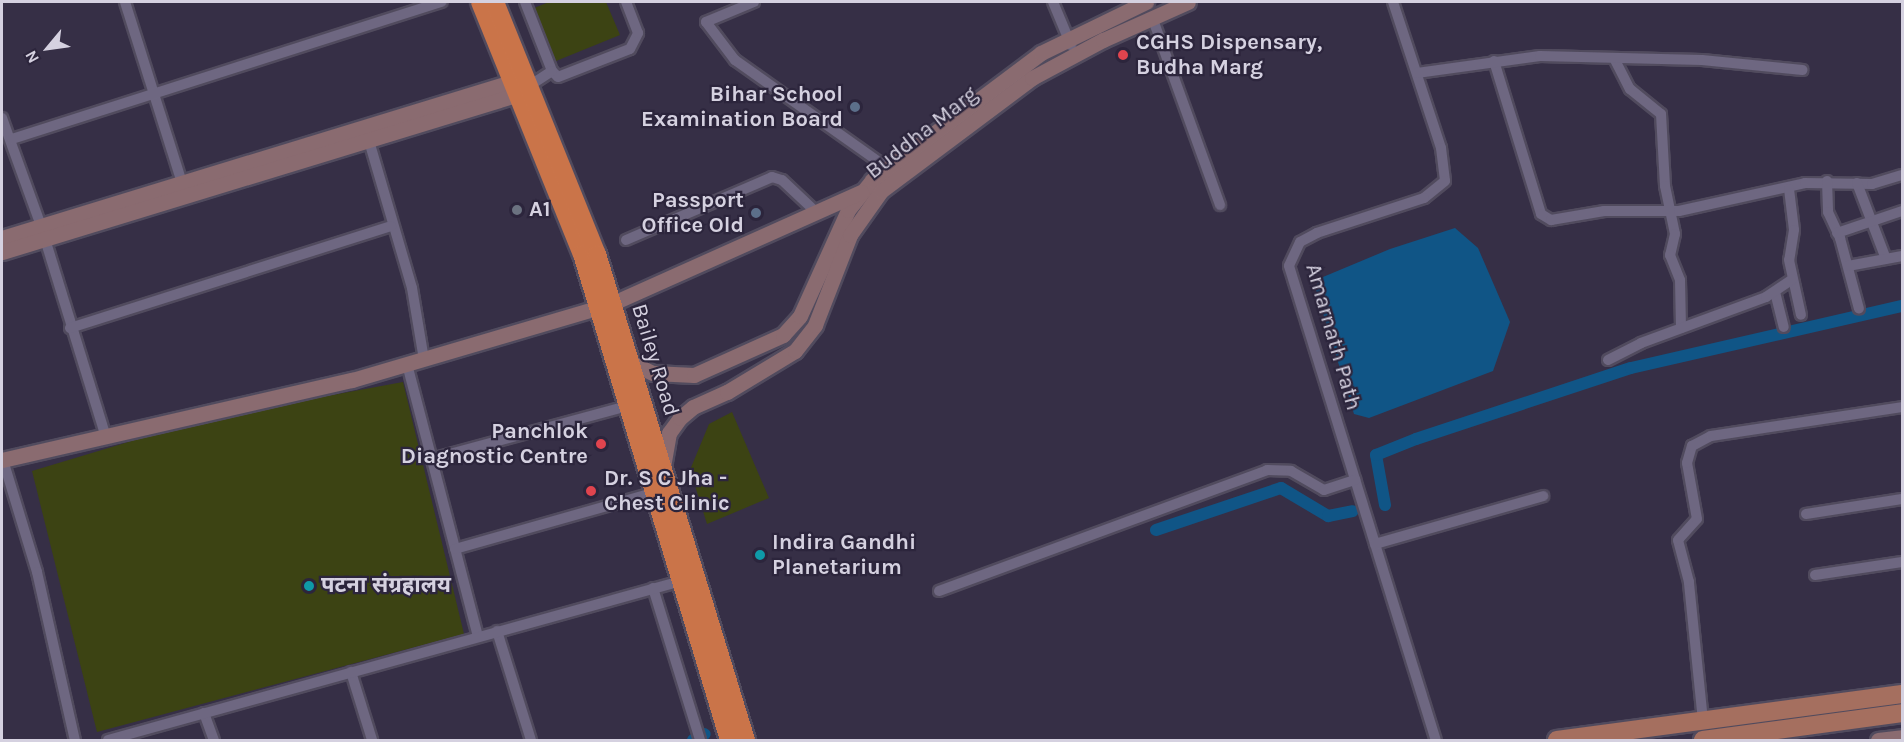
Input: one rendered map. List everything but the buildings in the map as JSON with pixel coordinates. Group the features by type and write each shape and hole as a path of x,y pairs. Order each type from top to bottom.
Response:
{"highway":[{"name":"Bailey Road","path":"480,2 519,88 582,254 630,362 663,467 688,579 729,741"},
{"name":"Bailey Road","path":"495,2 519,88"},
{"name":"Bailey Road","path":"606,305 627,406 653,493 688,579 746,741"}],"main road":[{"path":"1557,741 1902,694"},
{"path":"1703,741 1902,713"}],"street":[{"path":"125,2 153,91 189,189"},
{"path":"12,139 153,91 442,2"},
{"path":"525,2 552,71 558,77 630,49 638,33 626,2"},
{"path":"754,2 706,22 735,60 893,172"},
{"path":"1053,2 1075,53"},
{"name":"Buddha Marg","path":"663,467 669,433 680,418 693,407 727,392 795,351 815,325 850,235 893,172 984,93 1068,38 1146,2"},
{"name":"Buddha Marg","path":"630,362 653,373 694,375 783,334 800,316 838,227 861,192 1032,78 1075,53 1188,2"},
{"name":"Amarnath Path","path":"1393,2 1442,148 1445,181 1424,198 1317,233 1300,242 1289,266 1436,741"},
{"path":"1152,17 1220,204"},
{"path":"1417,73 1539,56 1702,60 1803,70"},
{"path":"1614,58 1630,89 1661,114 1665,186 1672,211 1674,240 1670,255 1680,280 1681,328"},
{"path":"1494,61 1546,219 1604,211 1672,211 1827,181 1857,183 1902,175"},
{"path":"2,252 43,233 519,88 552,71"},
{"path":"2,118 12,139 43,233 70,328 106,437"},
{"path":"367,134 391,226 411,288 423,360"},
{"path":"626,240 772,177 782,180 814,211"},
{"path":"1827,181 1828,212 1838,233 1859,309"},
{"path":"1857,183 1886,259"},
{"path":"1789,189 1794,230 1790,260 1801,315"},
{"path":"75,741 37,572 2,460 423,360 606,305 861,192"},
{"path":"1838,233 1902,211"},
{"path":"70,328 391,226"},
{"path":"2,238 43,233"},
{"path":"1848,266 1902,256"},
{"path":"1608,360 1681,328 1775,292 1793,279"},
{"path":"1775,292 1784,327"},
{"path":"406,364 478,636"},
{"path":"432,459 627,406"},
{"path":"1702,721 1689,582 1678,540 1697,519 1687,463 1692,446 1711,436 1902,407"},
{"path":"939,591 1267,470 1291,471 1324,490 1355,480"},
{"path":"455,549 653,493"},
{"path":"1375,544 1543,496"},
{"path":"1806,514 1902,499"},
{"path":"1815,575 1902,562"},
{"path":"108,741 688,579"},
{"path":"654,588 699,737"},
{"path":"497,631 532,740"},
{"path":"351,672 372,741"},
{"path":"204,713 214,741"},
{"path":"1878,741 1902,736"}],"green space":[{"path":"549,2 606,2 620,35 556,61 534,8"},
{"path":"403,382 464,634 97,732 32,471 208,418"},
{"path":"732,412 769,498 707,524 690,470 709,424"}],"water":[{"path":"1455,228 1478,248 1510,322 1493,371 1369,418 1354,414 1315,287 1323,277 1390,249"}],"waterway":[{"path":"1385,505 1376,455 1416,439 1631,368 1902,306"},
{"path":"1156,530 1281,488 1328,516 1353,511"},
{"path":"693,740 705,734"}],"place":[{"name":"CGHS Dispensary, Budha Marg","path":"1123,55"},
{"name":"Bihar School Examination Board","path":"855,107"},
{"name":"A1","path":"517,210"},
{"name":"Passport Office Old","path":"756,213"},
{"name":"Panchlok Diagnostic Centre","path":"601,444"},
{"name":"Dr. S C Jha - Chest Clinic","path":"591,491"},
{"name":"Indira Gandhi Planetarium","path":"760,555"},
{"name":"पटना संग्रहालय","path":"309,586"}]}
